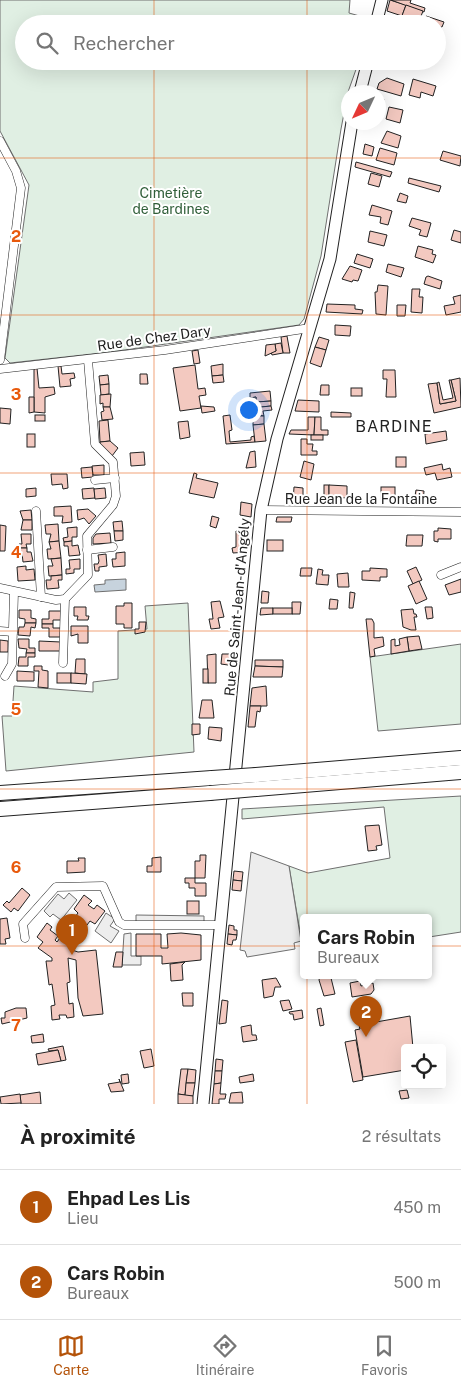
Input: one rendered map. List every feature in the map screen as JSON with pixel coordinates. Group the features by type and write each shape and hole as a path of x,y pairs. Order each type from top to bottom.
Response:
{"highway":[{"path":"0,809 256,782 461,757"},
{"path":"256,782 461,772"},
{"path":"444,773 461,780"},
{"path":"0,793 211,786"}],"main road":[{"path":"378,15 382,0"},
{"path":"362,85 366,70"},
{"name":"Rue de Saint-Jean-d'Angély","path":"203,1104 261,510 277,439 330,259 351,130"}],"street":[{"path":"0,141 16,171 21,188 0,360"},
{"name":"Rue de Chez Dary","path":"0,370 165,350 310,328"},
{"path":"0,588 56,600 65,599 88,575 87,536 113,505 116,496 113,462 95,444 88,360"},
{"path":"95,480 115,478"},
{"name":"Rue Jean de la Fontaine","path":"261,510 461,512"},
{"path":"36,511 40,597"},
{"path":"87,550 113,547"},
{"path":"441,575 461,567"},
{"path":"5,676 12,664 14,592"},
{"path":"63,663 65,599"},
{"path":"0,631 13,632"},
{"path":"25,938 23,924 56,887 103,886 120,922 124,924 220,925"}],"green space":[{"name":"Cimetière de Bardines","path":"0,0 350,0 349,13 356,15 15,15 15,70 356,70 350,85 341,85 341,129 321,256 304,319 299,325 110,352 10,363 5,358 29,185 0,131"},
{"path":"188,603 194,752 6,771 2,716 12,716 14,686 93,692 93,682 118,679 118,631 147,629 145,606"},
{"path":"461,644 461,724 378,731 370,657"},
{"path":"461,796 461,932 432,937 432,914 300,914 300,932 289,866 308,873 390,858 384,807 242,819 242,809"}],"shaded area":[{"path":"126,579 126,590 95,592 94,585 105,584 105,580"},
{"path":"251,852 289,866 300,941 294,943 295,949 247,957 245,951 240,950"},
{"path":"69,893 77,900 61,920 53,914 50,917 44,911 58,894 64,899"},
{"path":"106,913 115,919 110,926 119,931 111,943 95,931"},
{"path":"136,915 204,916 204,925 136,924"},
{"path":"131,933 131,956 141,956 141,965 122,965 124,934"}],"building":[{"path":"390,0 406,5 402,15 387,11"},
{"path":"391,0 411,0 410,3 425,8 424,12"},
{"path":"406,5 423,11 421,15 402,15"},
{"path":"387,78 404,84 401,96 386,92 386,85 378,85"},
{"path":"413,79 436,86 433,96 421,92 420,98 409,95"},
{"path":"389,107 403,110 400,123 386,119"},
{"path":"387,131 401,136 398,148 381,143"},
{"path":"365,144 374,147 372,156 363,154"},
{"path":"380,148 397,153 394,165 376,160"},
{"path":"443,151 461,156 460,166 440,160"},
{"path":"356,162 392,172 390,177 355,167"},
{"path":"371,173 382,176 379,187 368,184"},
{"path":"409,178 441,186 439,192 408,183"},
{"path":"400,193 408,196 406,203 397,201"},
{"path":"372,205 392,211 388,225 380,223 381,217 369,215"},
{"path":"412,218 431,223 427,237 419,235 421,230 409,226"},
{"path":"454,230 461,232 461,243 451,240"},
{"path":"370,231 387,235 384,246 368,242"},
{"path":"418,246 433,250 432,254 436,255 433,263 415,257"},
{"path":"357,254 373,259 370,268 354,263"},
{"path":"388,264 404,268 401,277 386,272"},
{"path":"350,266 362,270 358,281 353,280 352,282 342,279"},
{"path":"428,276 442,281 440,289 424,284"},
{"path":"378,285 388,286 386,315 376,314 375,292 377,292"},
{"path":"412,289 420,289 419,297 423,297 422,313 411,312"},
{"path":"461,295 461,312 446,315 444,306 455,304 453,297"},
{"path":"327,304 355,305 355,309 363,310 362,314 326,312"},
{"path":"397,305 406,305 405,316 397,316"},
{"path":"335,325 351,326 350,336 335,335"},
{"path":"287,336 290,353 283,353 281,337"},
{"path":"319,337 329,340 326,350 315,347"},
{"path":"281,343 283,353 272,355 271,352 276,351 275,344"},
{"path":"275,344 276,351 265,356 266,345"},
{"path":"315,347 326,350 321,367 310,363"},
{"path":"198,350 200,363 194,364 192,351"},
{"path":"223,364 223,375 212,376 211,366"},
{"path":"195,365 198,389 205,388 206,395 199,396 201,408 180,411 173,368"},
{"path":"58,366 61,366 62,374 74,373 75,378 70,379 71,386 60,387"},
{"path":"37,368 39,388 54,387 55,394 45,397 45,413 34,412 34,369"},
{"path":"383,370 395,370 396,397 386,397 387,379 383,379"},
{"path":"140,374 147,374 148,384 140,384"},
{"path":"108,375 109,384 100,385 99,376"},
{"path":"223,375 224,382 213,383 212,376"},
{"path":"460,378 461,407 434,413 428,384 437,383 440,404 456,401 451,380"},
{"path":"449,380 451,380 456,401 440,404 437,383 439,382 443,400 453,398"},
{"path":"109,384 109,394 101,395 100,385"},
{"path":"321,385 329,385 329,395 320,395"},
{"path":"351,388 362,388 362,396 351,396"},
{"path":"270,391 271,401 256,402 256,397 250,398 250,393"},
{"path":"111,394 110,407 103,407 103,403 100,404 100,395"},
{"path":"29,397 34,397 34,412 29,413"},
{"path":"256,397 256,402 271,401 271,406 251,408 250,398"},
{"path":"298,400 319,401 319,412 295,411"},
{"path":"201,406 214,407 215,411 202,413"},
{"path":"271,406 272,410 263,411 264,416 252,414 251,408"},
{"path":"103,407 110,407 113,419 102,420 101,412 104,411"},
{"path":"0,408 11,409 10,424 0,423"},
{"path":"331,412 351,413 351,417 331,417"},
{"path":"258,414 258,416 264,416 264,424 253,425 253,421 248,421 247,415"},
{"path":"35,415 45,415 45,421 35,421"},
{"path":"230,415 232,430 229,431 230,442 251,440 251,437 254,436 255,442 226,444 223,416"},
{"path":"308,417 315,417 314,435 289,434 291,430 308,430"},
{"path":"315,417 321,417 321,430 328,430 328,435 314,435"},
{"path":"108,420 110,441 100,442 99,421"},
{"path":"188,421 190,437 180,439 178,422"},
{"path":"264,424 266,441 255,442 253,425"},
{"path":"446,431 447,440 426,444 425,434"},
{"path":"27,434 35,434 35,447 27,447"},
{"path":"311,435 323,435 323,440 311,440"},
{"path":"301,439 307,439 307,444 313,444 312,451 317,451 317,455 301,455"},
{"path":"110,441 118,448 112,456 100,446 100,442"},
{"path":"255,451 256,467 246,468 250,452"},
{"path":"144,452 145,465 131,466 130,453"},
{"path":"396,457 406,457 406,467 396,467"},
{"path":"304,461 314,464 311,480 300,477"},
{"path":"442,464 443,470 450,468 452,477 437,480 435,473 426,475 424,468"},
{"path":"104,465 104,475 93,475 92,466"},
{"path":"92,467 93,477 82,478 81,468"},
{"path":"194,473 197,474 196,478 218,483 214,498 189,493"},
{"path":"51,474 67,474 68,488 63,489 62,484 52,485"},
{"path":"324,485 329,485 329,497 324,497"},
{"path":"329,485 347,486 347,498 329,497"},
{"path":"294,487 303,488 303,504 293,503"},
{"path":"381,487 395,487 395,499 381,499"},
{"path":"36,488 36,496 26,497 26,489"},
{"path":"94,488 95,498 83,499 82,489"},
{"path":"105,488 106,498 95,499 94,489"},
{"path":"416,490 424,491 423,503 414,502"},
{"path":"241,502 252,504 251,517 240,515"},
{"path":"71,506 72,522 62,523 63,516 54,516 54,507"},
{"path":"88,509 96,516 89,524 84,518 78,520 77,510"},
{"path":"31,510 32,520 23,520 20,511"},
{"path":"212,516 219,518 216,528 210,526"},
{"path":"277,517 292,517 291,522 276,522"},
{"path":"23,520 32,520 32,530 21,530"},
{"path":"122,521 123,531 114,531 113,522"},
{"path":"58,524 59,541 49,542 51,534 46,534 45,525"},
{"path":"0,525 6,526 5,551 0,551"},
{"path":"77,527 77,537 72,537 72,541 64,542 63,538 68,537 67,528"},
{"path":"438,528 451,529 451,539 438,539 438,542 434,541 434,531 438,531"},
{"path":"114,531 123,531 123,540 115,541"},
{"path":"236,531 249,532 247,552 233,553 232,548 236,547"},
{"path":"110,533 111,543 93,544 93,538 96,534"},
{"path":"21,534 31,534 31,544 26,544 27,548 19,548 19,544 22,544"},
{"path":"407,535 423,535 422,546 406,546"},
{"path":"267,540 283,540 283,551 267,551"},
{"path":"59,541 61,558 48,559 47,549 51,549 49,542"},
{"path":"72,541 72,546 78,545 80,555 69,556 68,546 64,546 64,542"},
{"path":"19,548 27,548 27,552 31,552 33,561 23,562 22,553 19,553"},
{"path":"125,552 125,566 113,567 112,559 116,559 116,553"},
{"path":"106,554 107,566 99,567 99,571 95,571 94,564 98,564 98,555"},
{"path":"61,558 62,575 49,576 48,566 53,566 51,559"},
{"path":"80,559 80,569 74,569 74,573 66,574 66,569 70,569 69,560"},
{"path":"26,566 26,570 34,569 35,580 18,581 17,567"},
{"path":"416,567 422,580 413,584 407,571"},
{"path":"301,568 312,568 311,576 300,576"},
{"path":"370,568 387,569 387,577 380,577 380,581 362,580 362,571 370,571"},
{"path":"318,569 323,570 322,575 329,575 328,585 316,584"},
{"path":"348,573 349,587 338,587 337,574"},
{"path":"62,575 62,580 58,580 59,588 47,589 46,580 51,580 51,576"},
{"path":"461,579 461,592 449,595 445,585"},
{"path":"419,581 427,599 416,604 408,586"},
{"path":"262,591 269,592 268,603 261,603"},
{"path":"350,592 355,593 353,608 349,608"},
{"path":"330,599 338,600 337,609 329,609"},
{"path":"220,601 224,617 218,618 220,628 211,629 209,619 213,619 211,602"},
{"path":"292,602 301,602 300,614 292,614"},
{"path":"124,603 132,603 132,628 124,628 124,624 116,624 116,606 124,606"},
{"path":"74,607 86,607 86,616 89,616 88,620 77,620 78,616 74,616"},
{"path":"425,607 432,607 433,618 427,619"},
{"path":"261,608 273,608 273,614 260,615"},
{"path":"273,608 292,608 292,614 273,614"},
{"path":"413,609 417,617 414,617 416,630 403,627 401,610"},
{"path":"19,610 31,610 31,618 36,619 36,623 25,623 25,619 19,618"},
{"path":"49,611 61,611 61,620 53,620 53,624 42,624 42,619 49,619"},
{"path":"366,619 372,619 374,623 374,638 383,637 384,646 374,649 375,656 370,657"},
{"path":"139,622 146,622 145,632 135,634 135,629 139,629"},
{"path":"25,623 36,623 35,628 31,627 30,636 18,635 19,627 24,627"},
{"path":"42,624 53,624 53,628 61,628 61,637 49,637 49,628 42,628"},
{"path":"71,626 88,626 88,643 78,643 78,634 71,636"},
{"path":"419,636 422,649 409,651 407,637"},
{"path":"407,637 409,651 391,654 391,640 395,639 395,646 400,645 399,639"},
{"path":"18,639 29,639 29,648 35,648 35,653 26,653 27,649 19,648"},
{"path":"0,640 8,641 8,652 0,652"},
{"path":"39,641 61,642 60,651 39,651"},
{"path":"26,653 35,653 35,657 28,657 28,666 18,666 19,657 26,657"},
{"path":"216,654 216,683 208,683 207,655"},
{"path":"222,654 237,654 235,666 221,664"},
{"path":"76,659 85,659 85,674 75,673"},
{"path":"255,660 283,660 283,667 255,666"},
{"path":"34,666 42,666 42,670 48,671 48,688 38,687 39,671 34,671"},
{"path":"255,666 283,667 282,677 253,677"},
{"path":"203,669 208,669 208,683 203,683"},
{"path":"17,671 34,672 34,681 17,681"},
{"path":"57,673 71,673 71,683 57,683"},
{"path":"71,673 87,674 86,684 71,683"},
{"path":"266,686 267,706 250,706 252,688"},
{"path":"202,700 212,700 214,718 199,718"},
{"path":"250,706 261,706 260,712 257,711 255,727 248,727"},
{"path":"192,724 200,724 200,734 192,735"},
{"path":"209,727 222,728 221,741 208,739"},
{"path":"379,825 382,845 376,846 377,850 368,851 365,826"},
{"path":"200,855 206,855 205,878 195,878 195,861 200,861"},
{"path":"161,857 161,872 147,872 147,866 152,866 152,858"},
{"path":"78,858 85,858 85,872 67,873 67,861 79,861"},
{"path":"234,871 243,872 242,881 233,880"},
{"path":"185,878 195,878 195,883 206,883 206,896 195,896 195,888 189,888 189,883 185,883"},
{"path":"233,880 242,881 241,891 232,890"},
{"path":"22,888 30,895 18,911 14,908 11,912 3,905 7,901 9,903"},
{"path":"84,895 92,901 88,905 94,909 97,905 105,911 95,924 90,921 69,949 78,952 96,950 103,1014 83,1016 78,998 76,960 68,958 70,982 67,983 69,1004 73,1003 74,1017 67,1018 66,1015 59,1015 60,1019 52,1020 51,1006 55,1005 52,984 49,985 46,961 52,961 52,958 38,948 43,942 37,937 47,923 52,927 50,930 58,936 55,940 57,942 78,913 74,909"},
{"path":"187,901 199,901 199,914 187,914"},
{"path":"7,918 10,938 5,939 6,944 0,944 0,919"},
{"path":"229,925 234,926 234,930 237,930 237,935 228,934"},
{"path":"136,934 161,934 161,948 168,948 167,934 201,935 201,960 162,964 162,956 136,956"},
{"path":"228,934 237,935 232,945 227,944"},
{"path":"116,952 123,952 122,967 113,967"},
{"path":"185,962 182,965 183,980 171,981 170,964"},
{"path":"276,978 281,987 275,987 273,996 264,998 262,980"},
{"path":"331,979 335,994 324,996 319,980"},
{"path":"360,981 361,986 373,983 374,990 371,994 352,997 350,983"},
{"path":"182,993 193,993 193,1006 183,1006"},
{"path":"222,1000 228,1001 226,1023 219,1024"},
{"path":"289,1000 292,1009 283,1011 280,1001"},
{"path":"16,1008 26,1008 27,1018 2,1024 1,1018 5,1018 5,1012"},
{"path":"321,1008 324,1025 320,1026 317,1009"},
{"path":"302,1010 303,1018 294,1020 293,1014 289,1012"},
{"path":"372,1010 374,1020 362,1022 360,1012"},
{"path":"410,1016 413,1044 401,1044 401,1071 363,1077 355,1030 360,1029 359,1025"},
{"path":"251,1025 252,1035 256,1035 257,1040 243,1042 241,1027"},
{"path":"43,1034 44,1042 32,1043 31,1036"},
{"path":"356,1040 363,1080 353,1082 345,1042"},
{"path":"63,1046 66,1060 61,1061 58,1050 49,1051 48,1049"},
{"path":"151,1049 154,1066 144,1068 140,1051"},
{"path":"58,1050 61,1061 38,1065 36,1054"},
{"path":"216,1059 223,1060 222,1071 215,1071"},
{"path":"181,1069 188,1069 185,1095 178,1094"},
{"path":"188,1069 196,1070 195,1083 186,1083"},
{"path":"215,1071 222,1071 221,1083 214,1084"},
{"path":"128,1074 129,1083 122,1084 121,1075"},
{"path":"253,1074 254,1081 240,1083 239,1077"},
{"path":"119,1079 124,1091 111,1092 108,1084 120,1082"},
{"path":"186,1083 195,1083 193,1096 185,1096"},
{"path":"221,1083 220,1094 226,1094 225,1099 219,1099 219,1104 212,1104 214,1084"},
{"path":"407,1090 409,1098 401,1099 399,1091"},
{"path":"40,1092 41,1104 21,1104 20,1095"},
{"path":"242,1092 243,1103 229,1103 231,1093"},
{"path":"20,1094 21,1103 1,1104 0,1097"},
{"path":"178,1094 193,1096 193,1104 178,1104"}],"place":[{"name":"Ehpad Les Lis","path":"72,955"},
{"name":"Cars Robin","path":"366,1037"}],"district":[{"name":"BARDINE","path":"394,426"}]}
